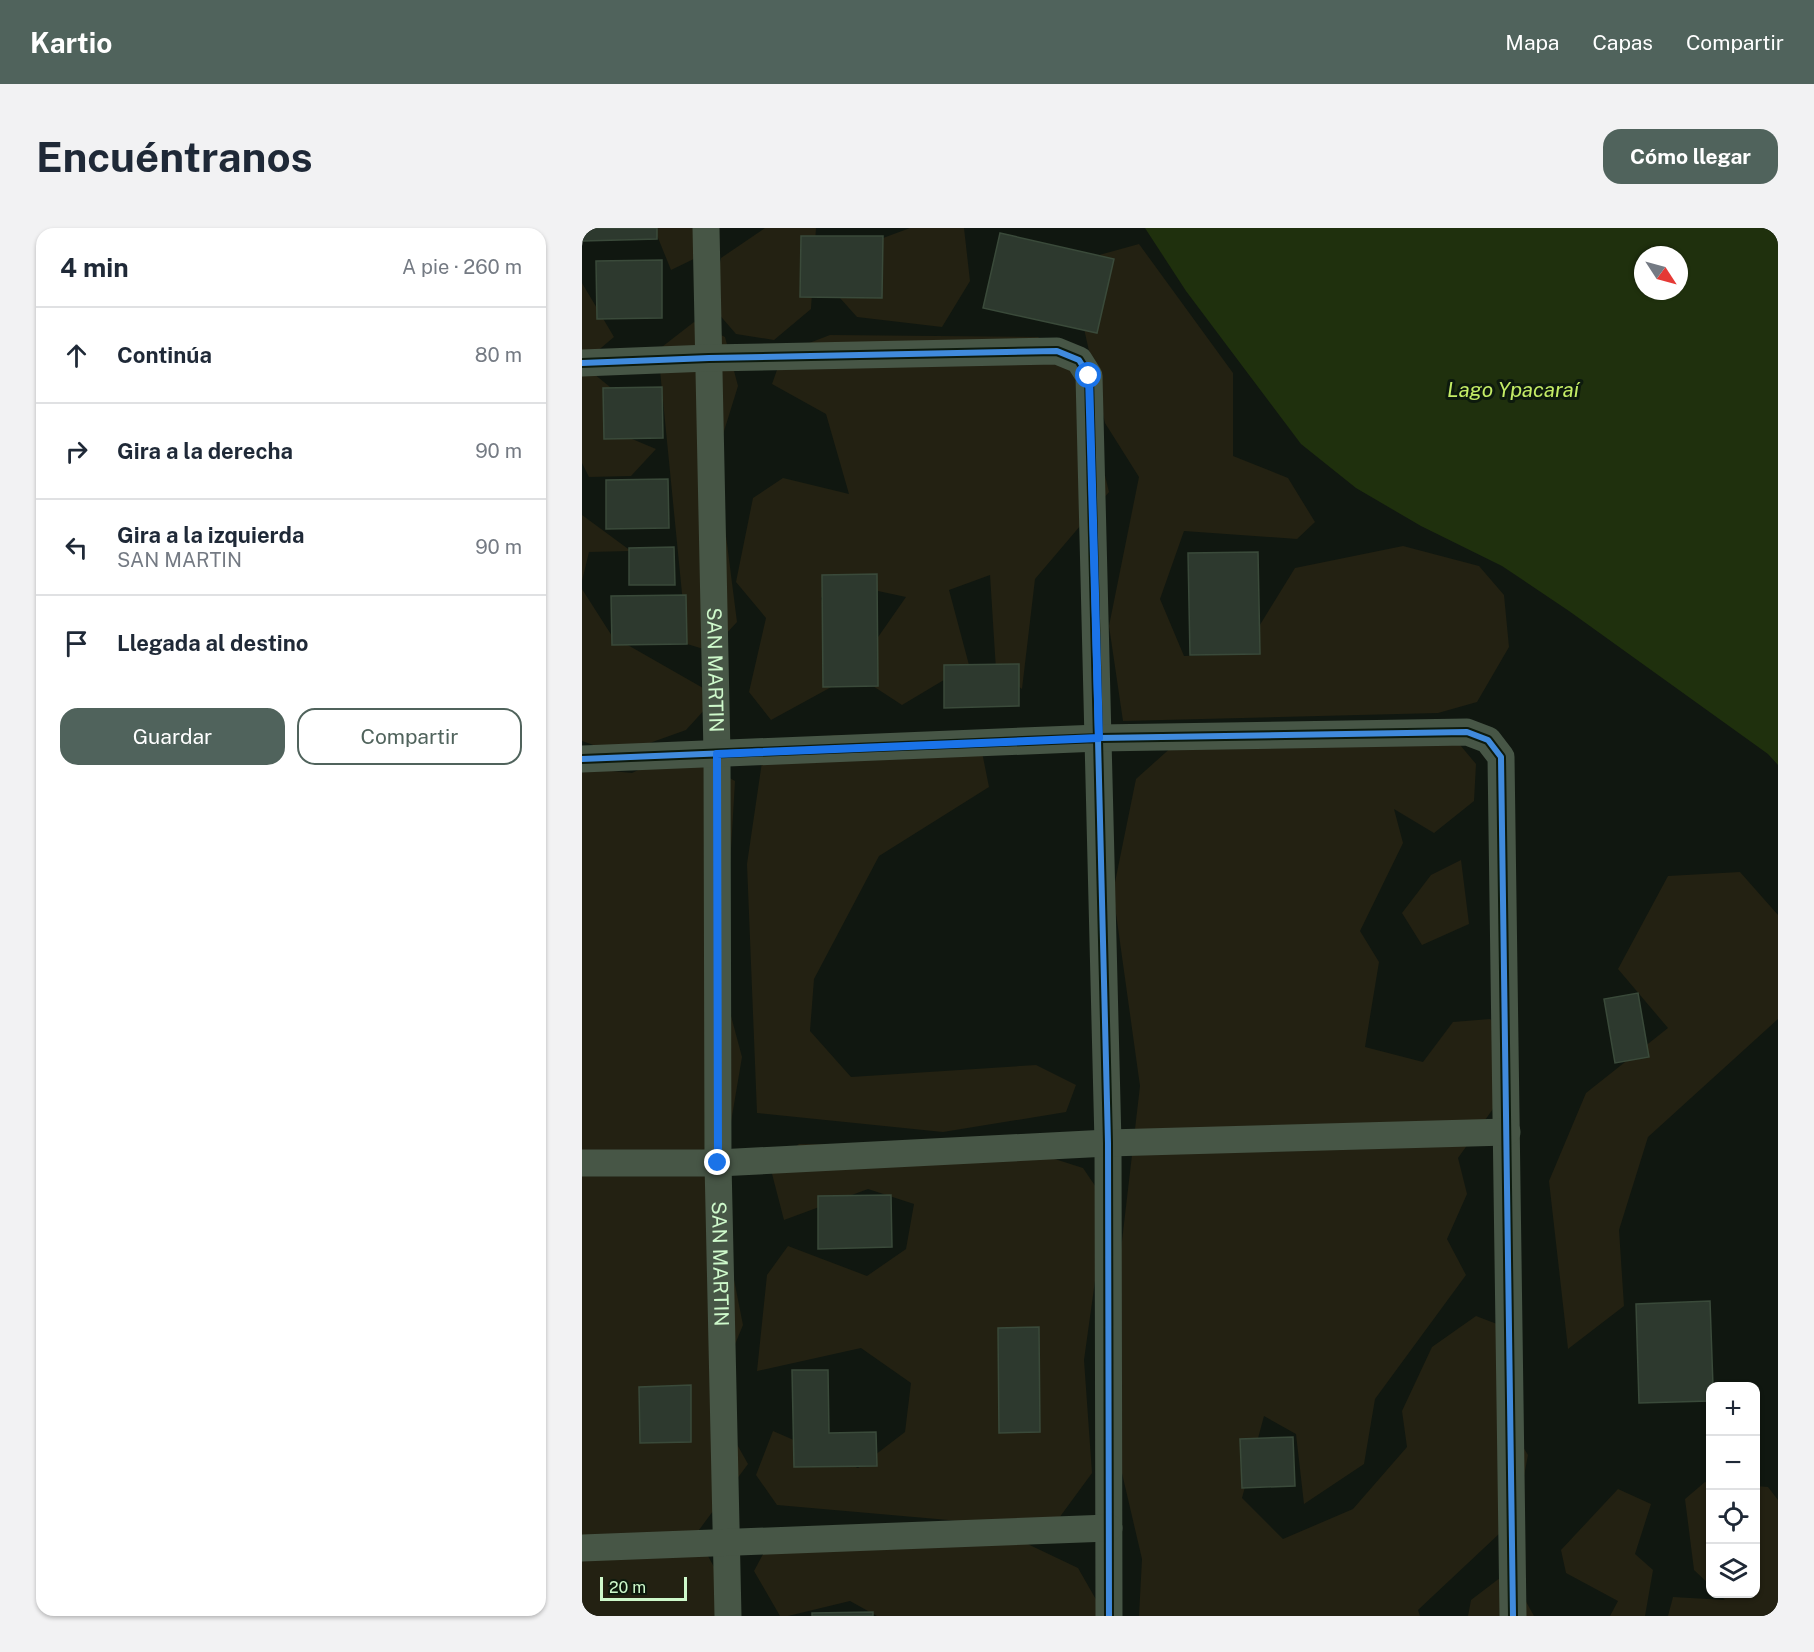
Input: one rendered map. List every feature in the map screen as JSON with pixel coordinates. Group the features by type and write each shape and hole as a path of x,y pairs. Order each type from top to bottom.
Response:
{"street":[{"name":"SAN MARTIN","path":"706,228 717,754 718,1163 728,1616"},
{"path":"582,363 1057,351 1079,360 1089,376 1108,1143 1109,1616"},
{"path":"582,759 1099,738 1467,732 1488,740 1501,757 1513,1616"},
{"path":"582,1163 718,1163 1108,1143 1507,1132"},
{"path":"582,1548 1109,1528"}],"shaded area":[{"path":"654,228 712,228 702,255 671,270"},
{"path":"765,228 816,228 811,309 774,340 736,334 711,305 721,258"},
{"path":"910,228 964,228 970,281 942,327 857,317 840,298 867,244"},
{"path":"1139,244 1233,373 1233,456 1288,478 1315,522 1297,539 1184,531 1160,599 1184,656 1242,654 1295,568 1403,546 1479,566 1504,595 1509,647 1477,702 1438,713 1123,721 1109,626 1139,477 1105,423 1075,288 1092,257"},
{"path":"582,283 614,337 595,353 582,351"},
{"path":"694,322 725,337 738,386 716,457 737,622 710,651 687,644 658,350"},
{"path":"830,335 1038,337 1078,365 1109,492 1035,579 1022,689 996,670 990,575 949,590 969,665 902,705 853,673 906,597 836,582 821,598 846,679 771,720 749,692 766,618 736,582 753,498 783,478 849,494 826,414 772,384 783,353"},
{"path":"582,364 610,387 613,431 656,449 631,476 589,477 582,463"},
{"path":"582,515 631,551 589,552 582,581"},
{"path":"582,589 612,636 717,696 686,730 619,754 582,741"},
{"path":"1445,727 1476,764 1474,801 1434,833 1394,809 1403,843 1360,931 1379,962 1365,1047 1423,1062 1453,1022 1490,1019 1518,1044 1510,1085 1458,1158 1467,1194 1447,1239 1466,1275 1375,1399 1364,1464 1304,1504 1296,1434 1264,1416 1242,1498 1283,1539 1353,1509 1407,1447 1402,1411 1432,1347 1476,1316 1510,1329 1503,1415 1528,1455 1516,1518 1418,1610 1420,1616 1139,1616 1142,1559 1104,1396 1140,1086 1113,892 1136,779 1184,736"},
{"path":"834,735 981,747 989,787 879,856 814,979 810,1031 851,1077 1036,1065 1076,1085 1066,1112 943,1132 757,1113 747,864 763,755"},
{"path":"679,750 735,781 723,986 742,1057 718,1199 743,1325 712,1400 748,1464 696,1534 737,1609 734,1616 597,1616 582,1611 582,768 632,773"},
{"path":"1461,860 1469,924 1422,945 1402,913 1431,875"},
{"path":"1740,872 1778,915 1778,1019 1648,1137 1619,1230 1624,1306 1568,1349 1549,1181 1586,1093 1668,1028 1618,969 1668,876"},
{"path":"799,1144 1014,1146 1083,1168 1106,1202 1084,1360 1092,1473 1051,1529 777,1505 756,1475 773,1431 858,1468 905,1432 911,1383 861,1348 757,1371 767,1275 788,1246 867,1276 906,1249 914,1204 868,1189 784,1220 771,1170"},
{"path":"1706,1482 1706,1581 1694,1570 1685,1499"},
{"path":"1760,1486 1768,1487 1778,1500 1778,1616 1668,1616 1673,1597 1725,1600 1723,1598 1760,1598"},
{"path":"1618,1489 1651,1504 1635,1554 1653,1570 1645,1616 1610,1616 1618,1601 1566,1573 1561,1550"},
{"path":"777,1528 1015,1538 1078,1568 1098,1603 1099,1616 877,1616 850,1601 780,1616 754,1571"},
{"path":"1509,1571 1534,1616 1468,1616 1471,1600"}],"water":[{"name":"Lago Ypacaraí","path":"1145,228 1778,228 1778,765 1768,754 1569,611 1502,566 1421,526 1356,488 1301,444 1186,291"}],"building":[{"path":"582,228 657,228 657,239 582,241"},
{"path":"1000,233 1114,259 1097,333 983,308"},
{"path":"801,236 883,236 882,298 800,297"},
{"path":"662,260 662,318 597,319 596,261"},
{"path":"662,387 663,438 604,439 603,388"},
{"path":"668,479 669,528 606,529 606,480"},
{"path":"674,547 675,585 629,585 629,548"},
{"path":"1258,552 1260,654 1190,655 1188,553"},
{"path":"877,574 878,686 823,687 822,575"},
{"path":"686,595 687,644 612,645 611,596"},
{"path":"1019,664 1019,706 944,708 944,665"},
{"path":"1638,993 1649,1057 1615,1063 1604,999"},
{"path":"891,1195 892,1247 818,1249 818,1196"},
{"path":"1710,1301 1713,1382 1706,1382 1706,1401 1639,1403 1636,1304"},
{"path":"1039,1327 1040,1432 999,1433 998,1328"},
{"path":"792,1370 828,1370 829,1433 876,1432 877,1466 794,1467"},
{"path":"691,1385 691,1442 640,1443 639,1387"},
{"path":"1293,1437 1295,1486 1242,1488 1240,1439"},
{"path":"873,1612 873,1616 812,1616 812,1613"}],"cycle path":[{"path":"582,363 1057,351 1079,360 1089,376 1108,1143 1109,1616"},
{"path":"582,759 1099,738 1467,732 1488,740 1501,757 1513,1616"}],"route":[{"path":"718,1163 717,754 1099,738 1089,376"}]}
